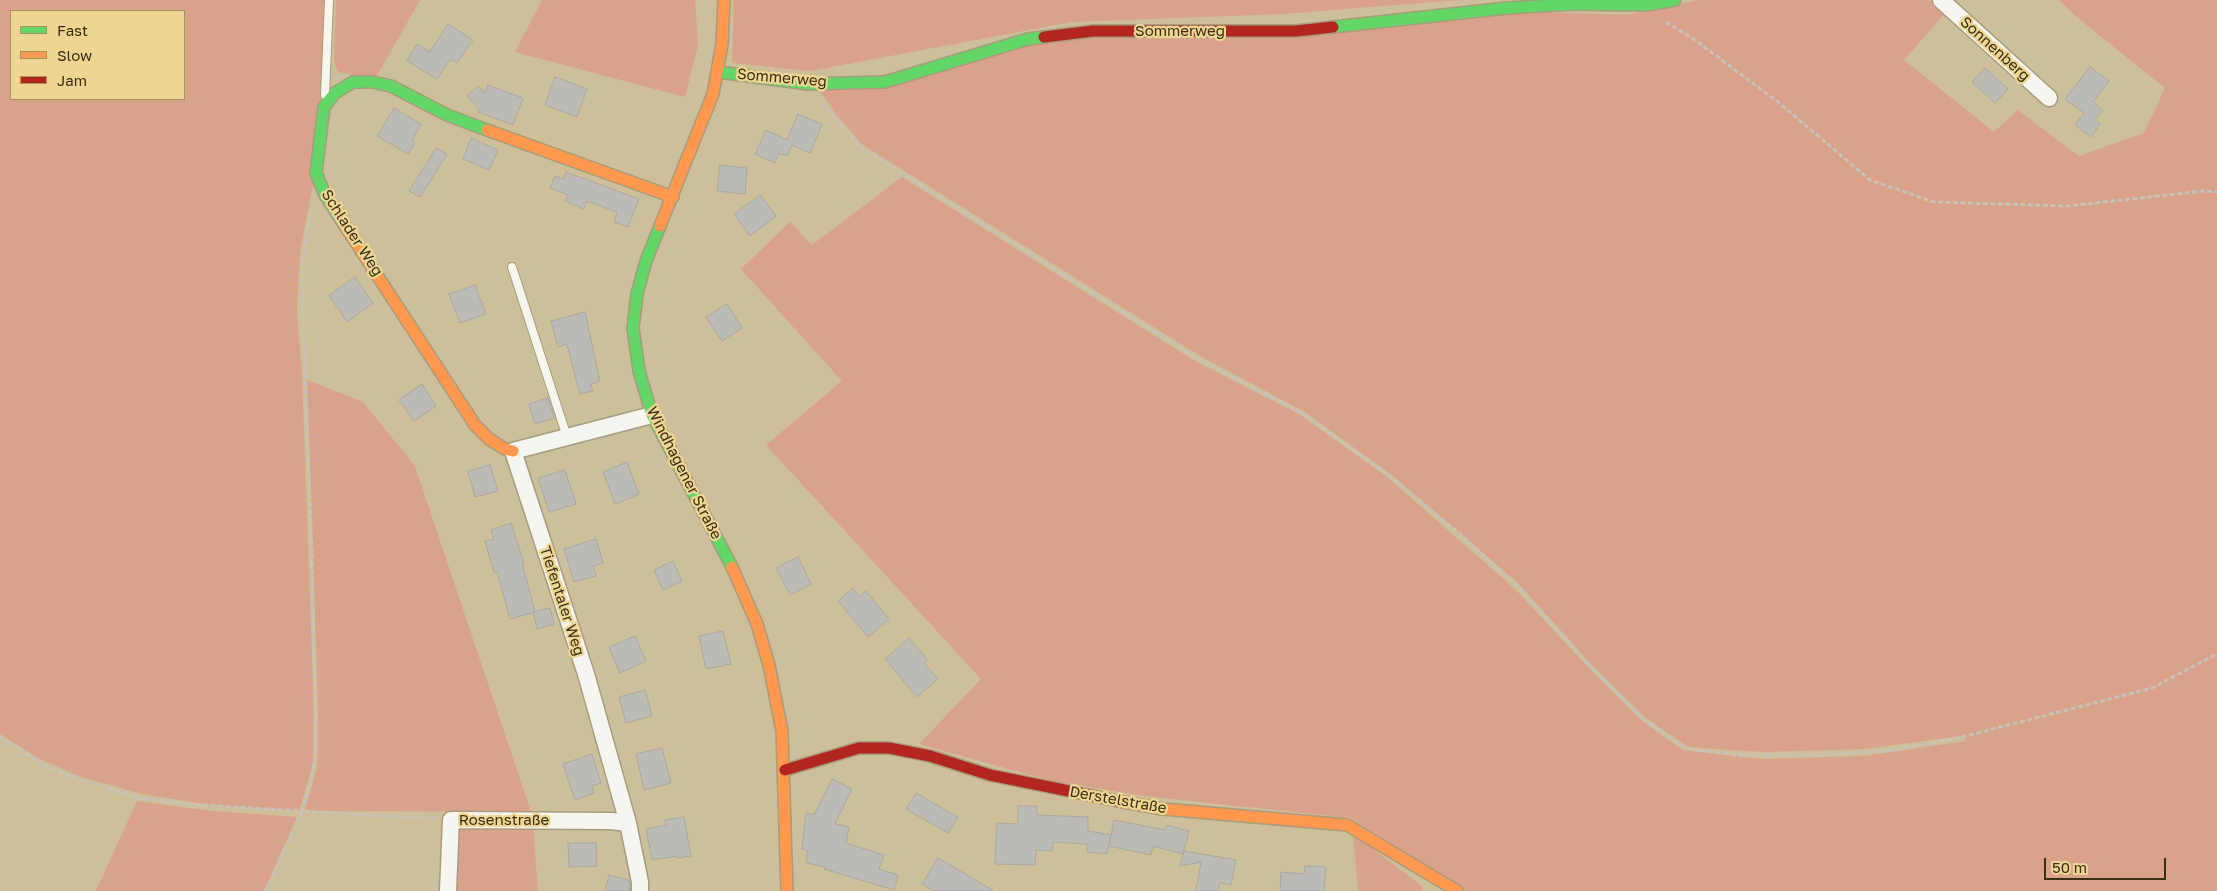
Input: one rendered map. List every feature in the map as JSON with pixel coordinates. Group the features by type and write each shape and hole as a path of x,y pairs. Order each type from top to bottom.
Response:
{"street":[{"name":"Windhagener Straße","path":"724,0 722,44 713,94 646,261 637,294 633,328 639,371 652,415 740,580 757,624 776,695 782,731 785,770 787,891"},
{"path":"1647,5 1675,0"},
{"name":"Sonnenberg","path":"1942,0 2049,98"},
{"name":"Sommerweg","path":"718,72 808,84 885,82 1028,40 1093,31 1296,31 1507,8 1574,4 1647,5"},
{"path":"324,106 335,93 354,82 372,82 391,86 447,116 673,197"},
{"name":"Schlader Weg","path":"324,106 316,173 325,195 475,426 488,440 513,451"},
{"path":"513,451 652,415"},
{"name":"Tiefentaler Weg","path":"513,451 586,674 628,823 640,882 640,891"},
{"name":"Derstelstraße","path":"785,770 859,748 889,748 930,756 990,775 1076,794 1144,806 1347,825 1457,891"},
{"name":"Rosenstraße","path":"448,891 452,820 611,821 628,823"}],"lane":[{"path":"324,106 329,0"},
{"path":"512,266 567,437"}],"path":[{"path":"1647,5 1657,16 1695,40 1778,102 1870,180 1934,202 2066,206 2204,191 2217,192"},
{"path":"808,84 835,121 860,147 1198,359 1300,413 1388,475 1460,534 1514,584 1588,664 1644,720 1685,748 1735,755 1817,755 1887,751 1954,739 2152,688 2217,654"},
{"path":"266,891 302,811 312,776 316,751 312,543 302,290 302,264 312,200"},
{"path":"0,737 38,762 77,780 138,798 201,805 452,820"}],"shaded area":[{"path":"0,0 326,0 323,75 314,179 300,252 297,312 302,376 314,711 313,764 299,811 210,805 142,794 81,777 40,759 0,734"},
{"path":"336,0 420,0 375,79 338,72 334,61"},
{"path":"542,0 695,0 698,45 685,97 515,52"},
{"path":"734,0 1458,0 1283,14 1072,22 810,71 732,63"},
{"path":"1700,0 1929,0 1944,14 1904,60 1994,132 2018,110 2079,156 2144,133 2165,88 2079,19 2059,0 2217,0 2217,891 1468,891 1350,818 1144,796 1048,780 919,744 981,679 766,445 842,381 741,269 790,222 812,245 902,177 1195,361 1299,414 1386,476 1516,590 1586,665 1642,721 1683,750 1762,759 1864,756 1967,741 1961,736 1864,749 1763,752 1688,747 1646,718 1591,664 1519,584 1392,475 1305,412 1200,356 863,145 838,117 818,88 1059,39 1506,11 1627,15"},
{"path":"307,380 363,402 415,466 531,812 305,811 317,766 318,711"},
{"path":"137,801 211,811 297,817 264,891 96,891"},
{"path":"533,826 538,891 457,891 459,827"},
{"path":"1353,834 1422,886 1423,891 1358,891"}],"building":[{"path":"448,24 473,40 457,63 450,59 437,79 407,61 417,44 430,52"},
{"path":"2090,67 2109,81 2093,102 2103,110 2095,120 2100,124 2091,137 2075,125 2084,113 2065,99"},
{"path":"1985,68 2008,89 1995,103 1972,82"},
{"path":"555,77 587,89 577,117 545,105"},
{"path":"488,85 523,98 513,125 478,112 479,109 467,96 478,86 485,93"},
{"path":"394,108 421,124 412,140 415,142 408,154 377,136"},
{"path":"798,114 822,124 810,153 792,145 787,156 779,153 775,163 755,154 766,130 787,140"},
{"path":"471,138 498,150 489,170 463,159"},
{"path":"436,148 447,154 420,197 409,191"},
{"path":"720,165 747,168 745,194 717,191"},
{"path":"566,172 639,199 628,227 614,222 617,212 587,201 584,209 565,201 568,195 550,188 555,176 563,179"},
{"path":"760,195 776,216 750,236 734,214"},
{"path":"355,277 373,303 347,322 329,295"},
{"path":"475,285 486,314 460,323 449,294"},
{"path":"727,304 742,328 722,341 706,317"},
{"path":"585,312 600,381 591,384 593,391 580,394 567,344 558,347 551,321"},
{"path":"422,384 436,406 414,421 399,400"},
{"path":"548,398 554,418 535,424 529,404"},
{"path":"627,462 639,494 615,504 603,472"},
{"path":"490,465 498,491 475,497 468,471"},
{"path":"565,470 576,504 549,512 538,478"},
{"path":"511,523 524,563 522,563 535,612 510,619 497,571 494,572 485,541 494,539 491,530"},
{"path":"596,539 603,563 593,566 596,576 574,582 564,549"},
{"path":"798,557 811,584 790,595 776,568"},
{"path":"673,561 682,581 663,590 654,570"},
{"path":"853,588 860,597 866,591 889,619 868,637 838,601"},
{"path":"550,608 554,624 537,629 533,612"},
{"path":"723,631 731,664 706,669 699,636"},
{"path":"635,636 646,661 620,673 609,647"},
{"path":"909,638 927,659 924,663 938,679 917,697 885,659"},
{"path":"645,690 652,716 626,723 619,697"},
{"path":"662,748 671,783 644,790 636,754"},
{"path":"592,754 601,783 592,786 594,793 575,800 563,764"},
{"path":"832,779 852,789 835,824 849,827 846,843 884,855 879,869 898,875 894,890 824,869 825,867 806,863 808,851 802,849 806,813 814,815"},
{"path":"916,793 958,817 948,833 906,809"},
{"path":"1018,806 1037,806 1037,815 1088,817 1088,831 1111,835 1107,854 1087,852 1087,844 1053,842 1052,851 1036,850 1035,865 995,864 997,823 1018,824"},
{"path":"684,817 691,856 652,860 646,829 666,825 665,820"},
{"path":"1114,820 1165,830 1167,825 1189,831 1183,854 1153,846 1151,855 1109,846"},
{"path":"568,843 596,843 597,866 569,867"},
{"path":"1184,851 1236,860 1231,885 1220,883 1218,891 1196,891 1201,862 1180,866"},
{"path":"938,858 994,891 934,891 922,884"},
{"path":"1305,866 1326,867 1324,891 1280,891 1281,872 1304,874"},
{"path":"609,875 629,880 630,891 605,891"}],"traffic: fast":[{"path":"1333,27 1507,8 1573,4 1647,5 1675,0"},
{"path":"718,72 808,84 885,82 1028,39 1044,37"},
{"path":"343,223 325,195 316,173 324,107 335,93 353,82 372,82 391,86 447,115 487,130"},
{"path":"660,226 646,261 637,294 633,328 639,371 652,415 732,567"}],"traffic: slow":[{"path":"660,226 713,94 722,44 724,0"},
{"path":"487,130 673,197"},
{"path":"343,223 475,425 489,439 505,449 513,451"},
{"path":"732,567 757,624 769,665 782,731 787,891"},
{"path":"1123,802 1163,809 1347,825 1457,891"}],"traffic: jam":[{"path":"1044,37 1093,31 1296,31 1333,27"},
{"path":"785,770 859,748 889,748 930,756 990,775 1123,802"}]}
